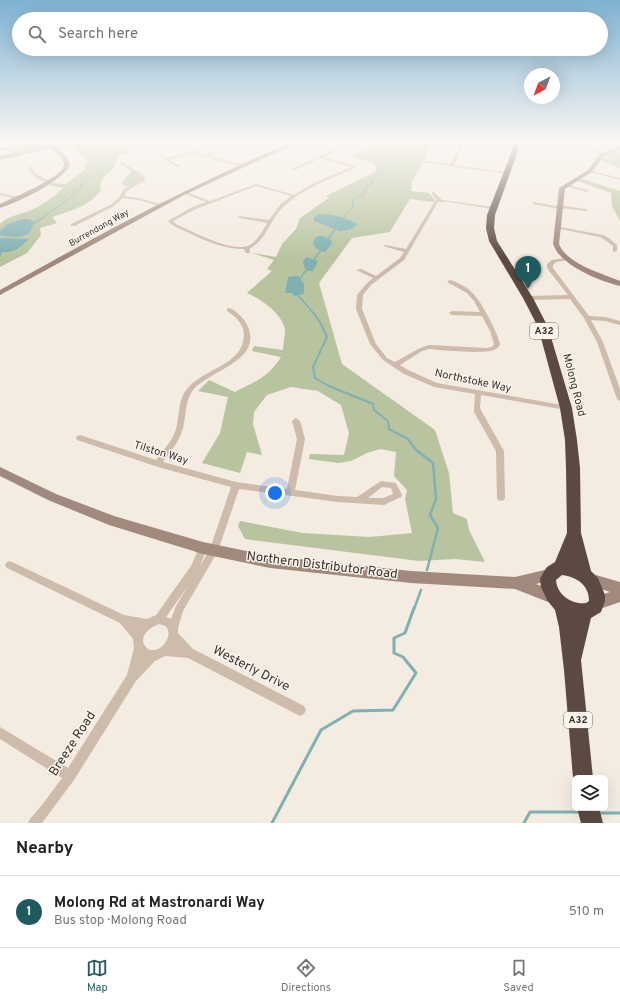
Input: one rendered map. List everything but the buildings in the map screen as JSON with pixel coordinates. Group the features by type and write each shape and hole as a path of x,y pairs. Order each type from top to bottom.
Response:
{"highway":[{"name":"Molong Road","path":"504,181 493,208 490,221 491,236 528,298 547,339 566,408 574,468 574,533 586,576"},
{"name":"Molong Road","path":"555,571 574,533"},
{"path":"555,571 571,568 586,576"},
{"name":"A32","path":"555,571 548,585 558,602 570,635 583,775"},
{"name":"A32","path":"573,661 597,593 586,576"},
{"path":"558,602 573,611 591,607"},
{"path":"589,811 592,823"}],"main road":[{"name":"Burrendong Way","path":"0,293 159,205 206,181"},
{"path":"571,181 565,185 561,192 556,248 566,259 620,284"},
{"path":"0,206 49,182"},
{"name":"Northern Distributor Road","path":"0,471 52,497 95,515 208,549 289,564 411,577 515,583 555,571"},
{"path":"586,576 620,588"},
{"name":"Northern Distributor Road","path":"515,583 558,602"},
{"path":"591,607 620,595"}],"street":[{"path":"73,225 104,210 122,197 125,190 140,181"},
{"path":"294,196 256,185 186,212 171,220 170,223 218,243 247,250 262,234 279,208 294,196 324,181"},
{"path":"565,185 587,191"},
{"path":"184,192 209,202"},
{"path":"433,193 440,200 493,208"},
{"path":"0,194 17,198"},
{"path":"122,197 138,199 159,205"},
{"name":"Northstoke Way","path":"440,200 436,202 408,251 394,267 369,284 360,295 359,309 373,344 385,359 419,378 436,385 566,408"},
{"path":"534,203 586,210"},
{"path":"240,217 270,222"},
{"path":"557,228 601,236 608,239 615,246 615,251"},
{"path":"385,246 408,251"},
{"path":"566,259 554,261 550,264 550,268 587,318 600,342 620,400"},
{"path":"359,270 377,278"},
{"path":"395,365 420,350 429,347 486,350 494,348 497,344 496,338 478,301 471,293 460,285 450,282"},
{"path":"528,298 571,297"},
{"path":"158,464 177,435 189,390 210,374 232,361 245,348 248,337 246,326 238,315 229,310"},
{"path":"452,313 484,314"},
{"path":"587,318 605,319 620,323"},
{"path":"478,393 478,412 500,451 501,498"},
{"path":"290,493 300,439 296,421"},
{"name":"Tilston Way","path":"80,438 158,464 236,486 338,499 360,500"},
{"path":"123,620 145,653 153,655 165,651 169,646 179,609 236,486"},
{"path":"139,642 142,630 147,624 159,619 208,549"},
{"path":"10,565 123,620 147,624"},
{"path":"159,619 170,623 173,632"},
{"name":"Westerly Drive","path":"173,632 188,653"},
{"name":"Breeze Road","path":"132,677 139,642"},
{"name":"Westerly Drive","path":"165,651 188,653 300,710"},
{"name":"Breeze Road","path":"34,823 46,810 70,776 132,677 153,655"},
{"path":"0,733 70,776"}],"green space":[{"path":"69,181 102,181 100,186 101,190 96,196 79,207 52,217 57,223 40,228 41,235 27,253 0,267 0,224 10,217 38,207 63,188 48,185 53,183 66,184"},
{"path":"140,181 129,187 123,185 122,182"},
{"path":"356,181 412,181 411,191 429,193 435,200 433,202 410,199 390,232 352,238 319,283 342,364 435,430 449,473 453,513 467,519 469,530 485,562 455,559 419,561 245,539 238,526 240,521 303,533 370,537 412,533 405,499 407,490 394,476 396,452 380,449 367,453 351,461 338,463 309,459 310,454 344,455 349,433 341,405 318,391 291,387 267,395 254,412 253,424 262,455 247,452 240,473 202,463 220,433 228,397 198,391 209,380 235,392 255,382 266,374 281,357 252,351 254,346 283,350 285,330 280,318 265,303 247,293 272,271 267,269 274,260 252,253 276,257 282,244 296,229 300,218 329,198 326,196"},
{"path":"578,181 590,181 620,191 620,221 612,206 611,193"}],"water":[{"path":"319,214 339,216 357,224 352,229 340,231 314,221 314,217"},
{"path":"22,219 33,221 30,232 26,235 11,237 0,235 0,232 6,225"},
{"path":"317,236 323,236 331,240 332,244 325,252 316,248 313,242"},
{"path":"0,238 29,239 16,250 0,252"},
{"path":"306,257 318,261 313,271 308,271 305,269 303,262"},
{"path":"298,276 304,284 304,294 294,296 292,293 285,293 288,277"}],"waterway":[{"path":"41,219 75,194 74,192 80,189 82,184 86,181"},
{"path":"343,218 353,207 352,202 358,195 363,196 366,187 373,183 371,181"},
{"path":"32,224 43,218"},
{"path":"328,239 336,228"},
{"path":"0,248 2,248 0,256"},
{"path":"313,261 321,250"},
{"path":"299,280 307,269"},
{"path":"296,293 316,316"},
{"path":"315,315 327,337 313,367 315,378 329,386 373,404 374,410 388,421 389,429 408,439 411,443"},
{"path":"410,442 416,450 433,463 436,499 430,515 438,528 427,570"},
{"path":"414,609 421,590"},
{"path":"272,823 321,730 353,711 393,710 416,673 403,657 394,653 394,638 405,633 414,608"},
{"path":"524,823 530,812 581,812"},
{"path":"599,813 620,813"}],"place":[{"name":"Molong Rd at Mastronardi Way","path":"528,289"}]}
